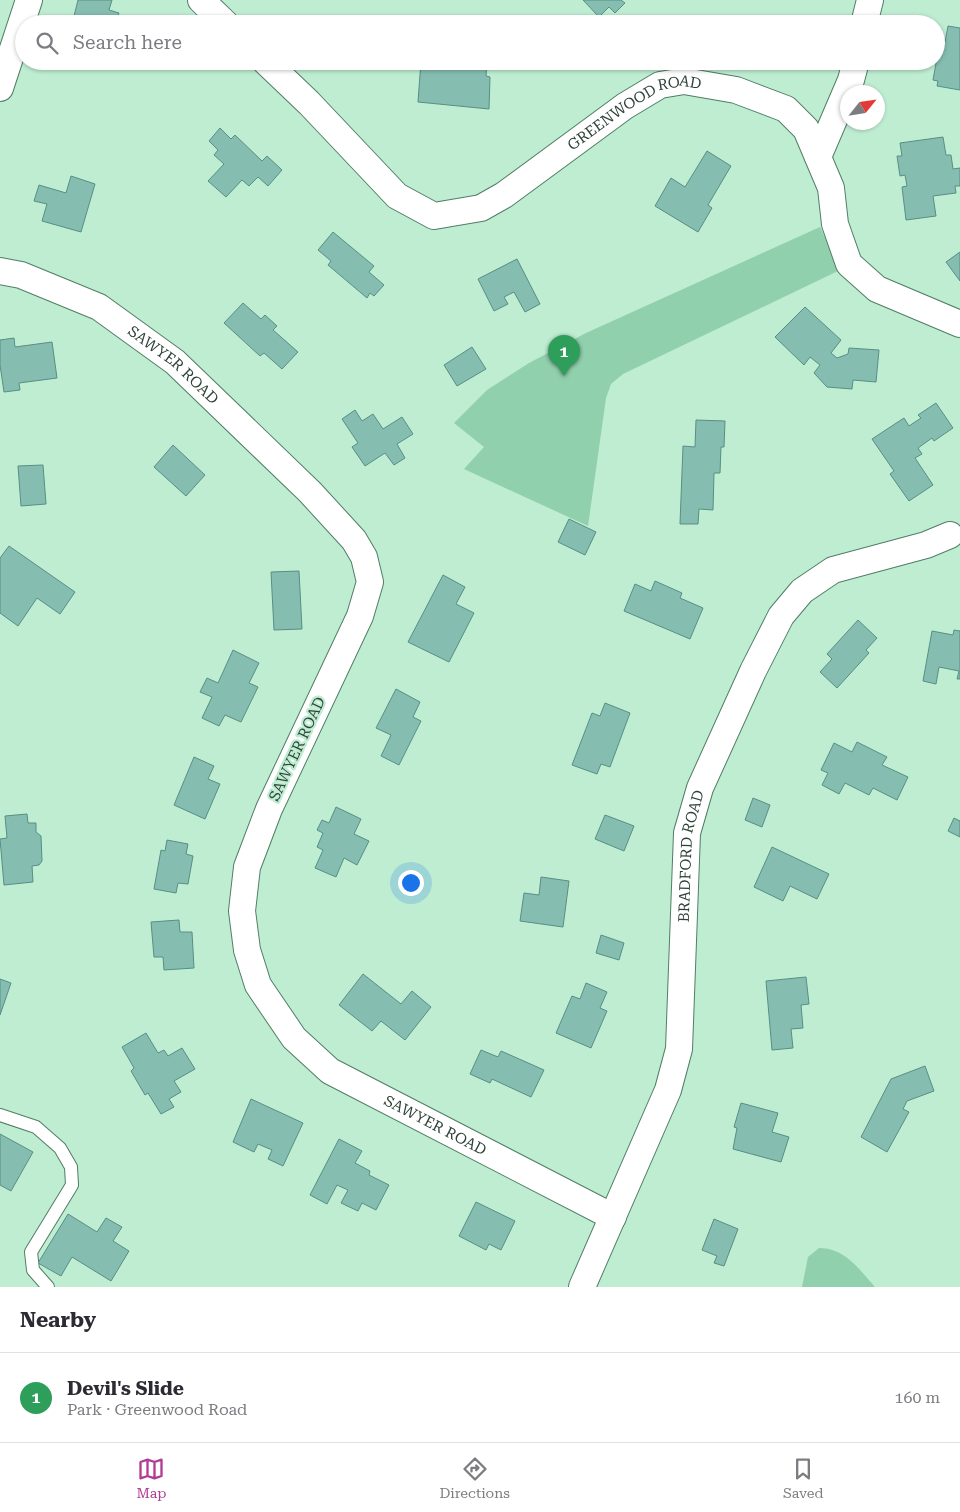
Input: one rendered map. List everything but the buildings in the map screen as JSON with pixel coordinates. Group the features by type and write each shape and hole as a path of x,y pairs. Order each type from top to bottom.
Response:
{"street":[{"path":"23,15 28,0"},
{"path":"201,0 217,15"},
{"path":"866,15 870,0"},
{"path":"0,88 15,41"},
{"name":"GREENWOOD ROAD","path":"274,70 309,103 397,196 434,216 481,208 504,195 625,106 660,85 684,81 736,90 786,109 806,129 831,188 835,224 849,264 877,289 960,324"},
{"path":"818,157 854,70"},
{"name":"SAWYER ROAD","path":"0,271 21,275 100,307 175,362 310,492 354,540 364,556 370,582 360,616 269,810 246,867 242,911 247,950 258,985 294,1038 330,1071 614,1217"},
{"name":"BRADFORD ROAD","path":"582,1287 668,1090 679,1049 687,833 700,788 753,671 782,616 802,591 833,570 926,545 957,532"}],"lane":[{"path":"0,1115 36,1126 60,1148 71,1167 72,1185 31,1252 33,1270 48,1287"}],"green space":[{"path":"820,227 840,270 623,374 611,384 606,398 588,526 464,469 484,447 454,423 487,390 529,363 586,333"},
{"path":"819,1248 828,1249 844,1256 875,1287 802,1287 808,1257"}],"place":[{"name":"Devil's Slide","path":"564,376"}]}
